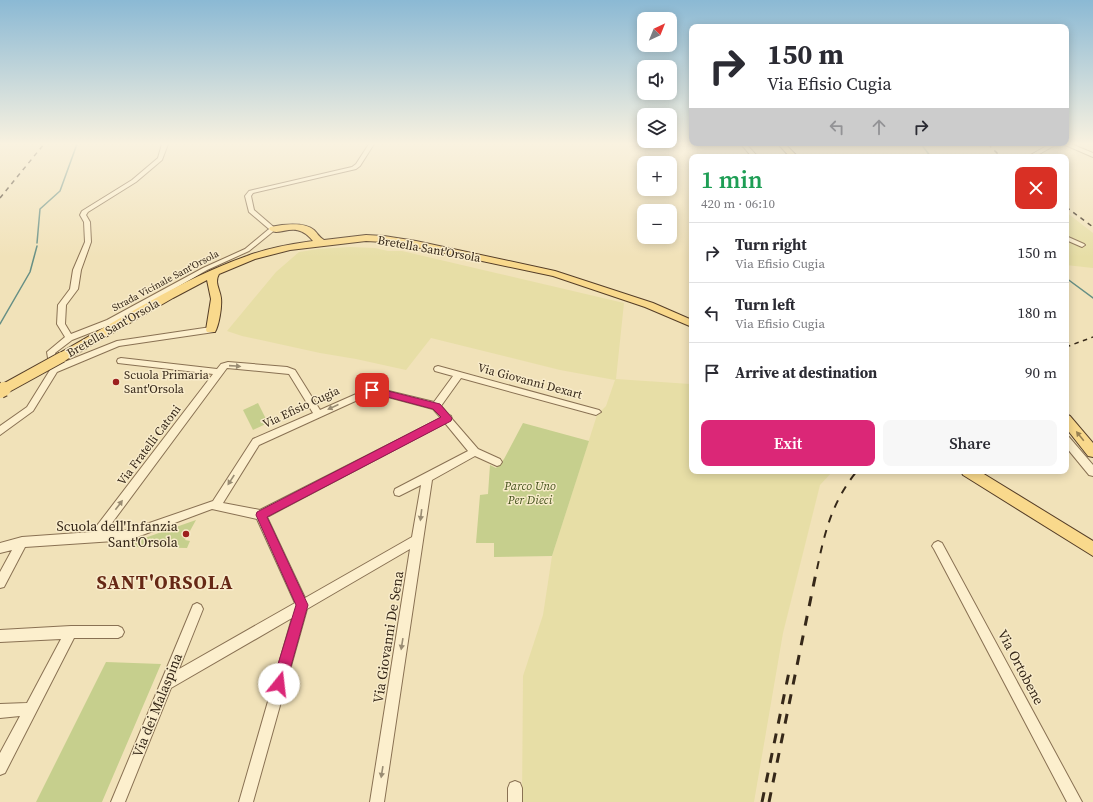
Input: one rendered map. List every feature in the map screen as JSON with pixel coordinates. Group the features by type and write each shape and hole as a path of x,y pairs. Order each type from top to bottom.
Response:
{"main road":[{"path":"273,229 290,227 302,228 310,231 316,240 322,242"},
{"path":"305,245 310,241 313,235"},
{"name":"Bretella Sant'Orsola","path":"0,391 190,284 215,272 252,257 322,242 366,238 384,239 416,244 530,268 648,305 689,323"},
{"path":"211,330 216,298 211,284 211,278 215,272"},
{"path":"190,284 202,282 211,284"},
{"path":"1069,423 1093,452"},
{"path":"973,474 1093,549"}],"street":[{"path":"69,338 61,324 62,306 74,289 77,270 88,242 87,222 83,215 85,211 133,181"},
{"path":"273,229 251,211 248,196 251,192 296,181"},
{"name":"Strada Vicinale Sant'Orsola","path":"54,370 51,352 69,338 110,322 205,269 247,250 273,229"},
{"path":"1069,240 1082,246"},
{"path":"0,431 30,409 54,370 117,344 211,330"},
{"path":"121,361 219,372 226,365 287,370 292,372 318,414"},
{"name":"Via Giovanni Dexart","path":"438,368 596,412"},
{"name":"Via Fratelli Catoni","path":"95,537 219,372"},
{"name":"Via Giovanni Dexart","path":"436,406 458,374"},
{"name":"Via Efisio Cugia","path":"216,505 256,442 318,414 372,390 436,406"},
{"path":"436,406 448,418 474,452 497,462"},
{"path":"0,548 22,542 129,535 212,505 261,515 448,418"},
{"path":"1069,444 1093,472"},
{"path":"399,492 474,452"},
{"name":"Via Giovanni De Sena","path":"377,802 418,539 426,477"},
{"path":"246,802 302,605 261,515"},
{"path":"167,683 418,539"},
{"path":"0,583 22,542"},
{"name":"Via Ortobene","path":"938,546 1075,802"},
{"name":"Via dei Malaspina","path":"118,802 197,609"},
{"path":"0,768 70,632"},
{"path":"0,636 70,632 118,632"},
{"path":"0,711 31,709"}],"shaded area":[{"path":"1069,214 1093,233 1093,268 1069,265"},
{"path":"350,247 402,251 624,303 616,379 689,384 689,474 830,474 820,485 783,633 754,802 522,802 523,676 543,615 552,556 597,415 606,406 615,380 560,370 431,338 406,370 320,353 242,336 227,331 276,272 299,252"}],"green space":[{"path":"258,403 268,423 253,430 243,410"},
{"name":"Parco Uno Per Dieci","path":"523,423 589,441 552,556 494,557 494,543 476,543 480,495 488,494 490,465 496,468 504,459"},
{"path":"196,520 185,540 190,541 187,548 135,547 134,544 139,542 139,540"},
{"path":"106,662 161,664 102,802 36,802"}],"waterway":[{"path":"37,243 40,209 60,191 63,181"},
{"path":"0,324 30,272 37,246"},
{"path":"1069,280 1093,298"}],"railway":[{"path":"0,198 14,181"},
{"path":"1069,209 1093,227"},
{"path":"1069,346 1093,337"},
{"path":"817,569 823,542 835,506 855,474"},
{"path":"769,802 817,568"},
{"path":"762,802 790,667"}],"place":[{"name":"Scuola Primaria Sant'Orsola","path":"116,382"},
{"name":"Scuola dell'Infanzia Sant'Orsola","path":"186,534"}],"district":[{"name":"SANT'ORSOLA","path":"165,582"}],"route":[{"path":"279,684 302,605 261,515 448,418 436,406 372,390"}]}
